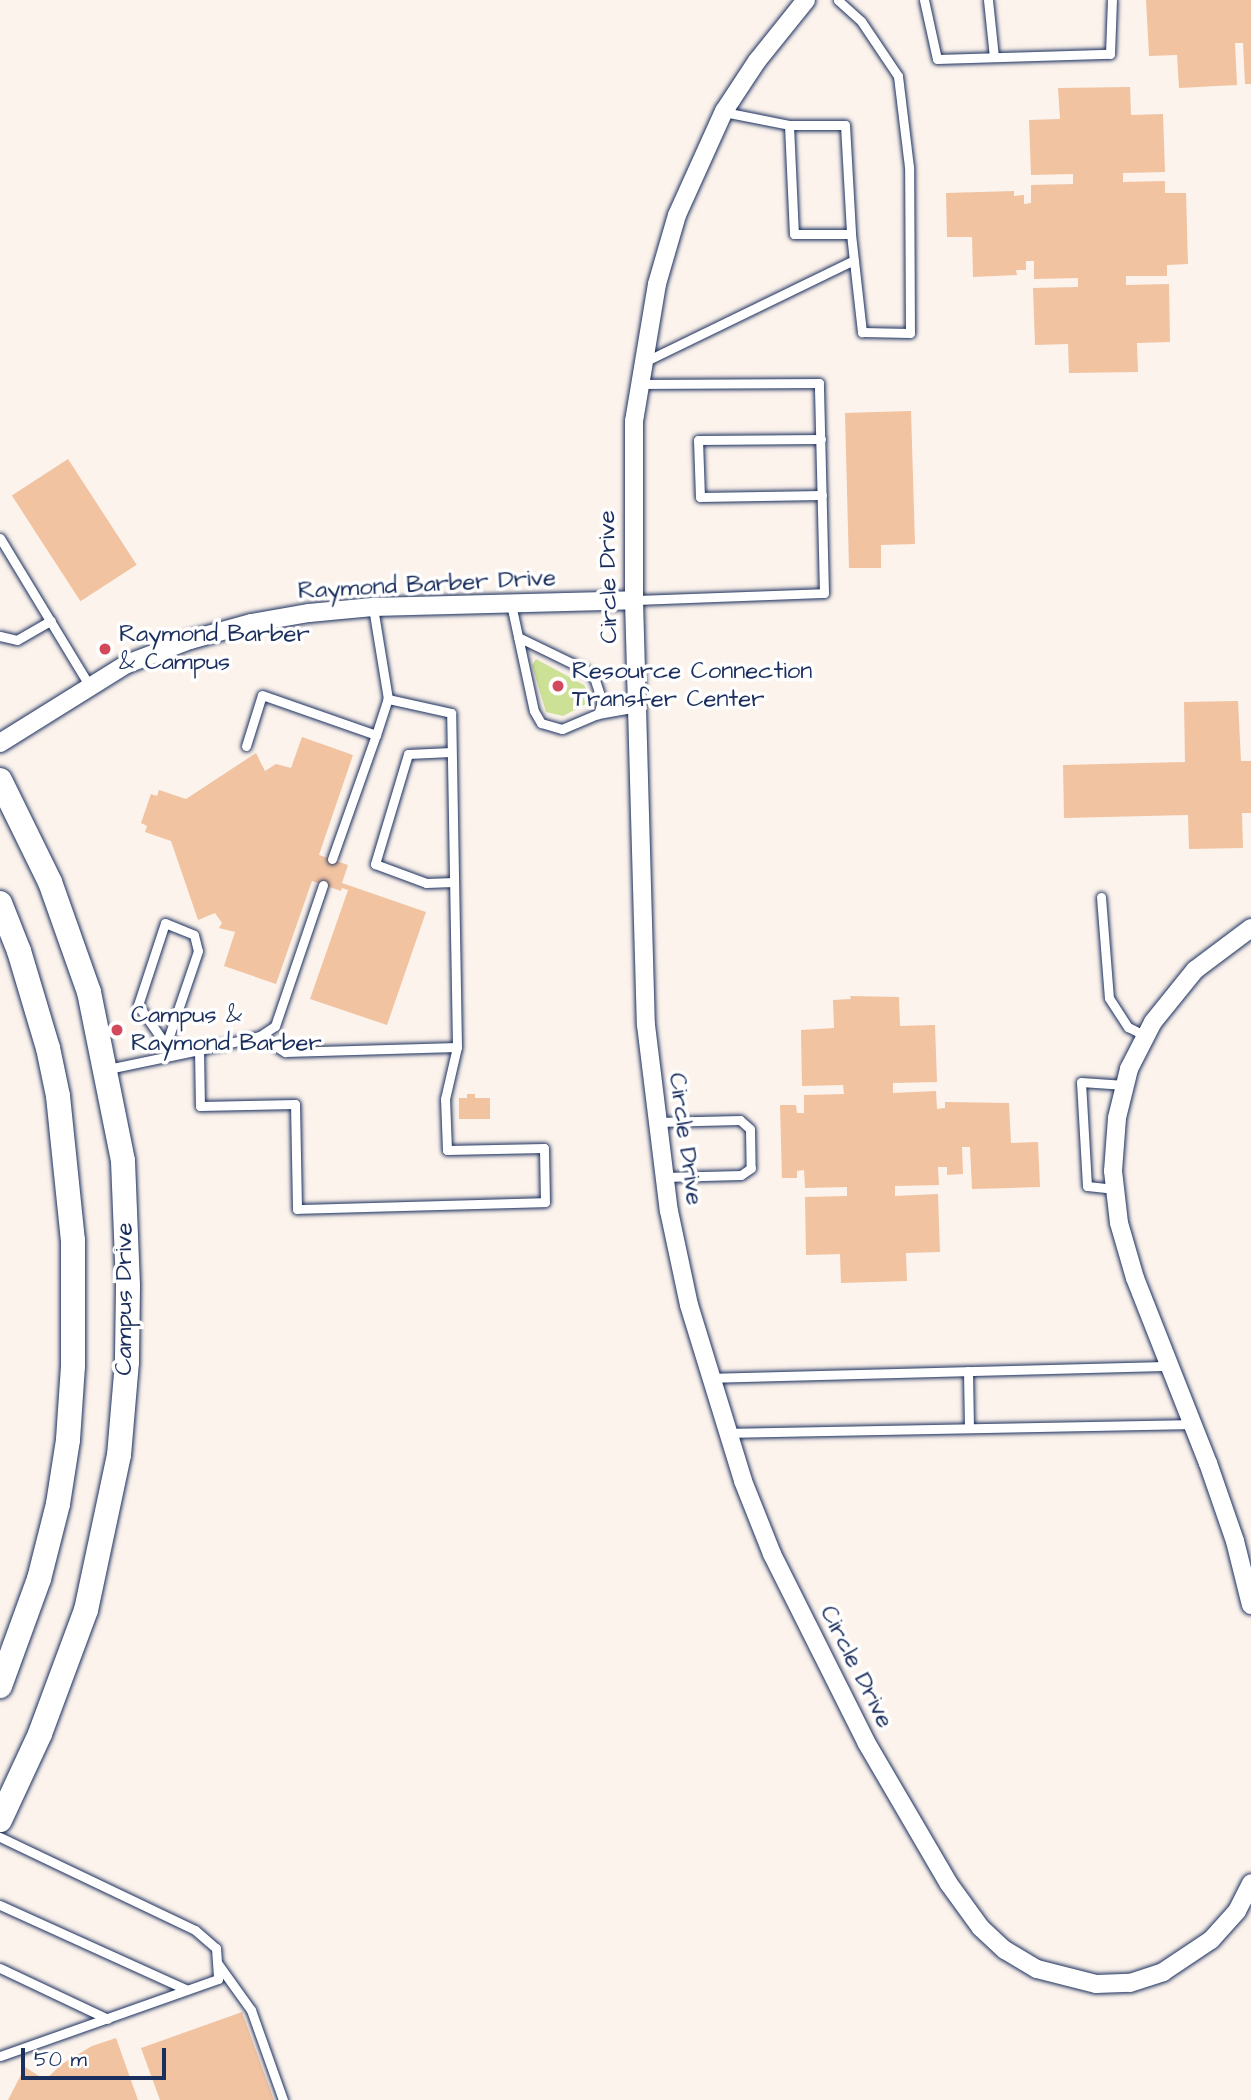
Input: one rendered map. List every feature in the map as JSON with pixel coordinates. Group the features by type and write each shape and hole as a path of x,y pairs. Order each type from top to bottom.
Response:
{"main road":[{"name":"Campus Drive","path":"0,780 50,882 72,938 89,992 106,1069 121,1151 126,1222 127,1362 119,1455 86,1610 40,1734 0,1819"},
{"path":"0,903 22,963 58,1097 73,1240 73,1352 68,1440 58,1504 39,1578 0,1686"}],"street":[{"name":"Circle Drive","path":"806,0 757,61 724,111 677,215 657,284 642,363 632,458 646,1025 664,1177 689,1305 727,1433 772,1554 866,1742 949,1884 981,1928 1005,1950 1037,1969 1096,1984 1130,1983 1163,1972 1210,1940 1237,1910 1251,1883"},
{"name":"Raymond Barber Drive","path":"0,743 89,685 140,659 251,623 373,607 634,600"},
{"path":"1251,928 1195,970 1153,1022 1146,1035 1129,1069 1117,1118 1115,1189 1119,1223 1135,1278 1235,1541 1251,1605"}],"lane":[{"path":"724,111 789,125 845,125 851,234 862,332 909,333 909,167 898,76 861,21 838,0"},
{"path":"925,0 937,59 1110,54 1112,0"},
{"path":"988,0 994,57"},
{"path":"789,125 794,234 851,234"},
{"path":"642,363 854,260"},
{"path":"634,600 824,593 820,383 639,384"},
{"path":"821,439 698,440 700,497 822,495"},
{"path":"0,538 89,685"},
{"path":"510,604 534,711 541,723 562,729 598,714 637,707"},
{"path":"332,859 388,699 373,607"},
{"path":"0,636 5,640 18,640 51,620"},
{"path":"518,637 584,669 594,677 602,702 598,714"},
{"path":"246,746 262,695 376,735"},
{"path":"199,1050 200,1106 295,1104 297,1209 545,1202 544,1148 447,1150 445,1099 457,1047 451,713 388,699"},
{"path":"452,752 408,754 375,864 426,883 454,882"},
{"path":"106,1069 260,1037 275,1026 323,885"},
{"path":"1101,897 1109,998 1128,1027 1146,1035"},
{"path":"166,1045 198,951 194,935 165,923 138,1004 166,1045 168,1056"},
{"path":"260,1037 285,1052 457,1047"},
{"path":"1115,1189 1087,1186 1081,1082 1125,1085"},
{"path":"657,1122 740,1120 750,1129 751,1168 741,1175 664,1177"},
{"path":"709,1378 1170,1366"},
{"path":"968,1371 969,1429"},
{"path":"727,1433 1192,1424"},
{"path":"0,1837 195,1930 216,1948 218,1979 0,2056"},
{"path":"0,1905 187,1990"},
{"path":"217,1963 251,2010 284,2100"},
{"path":"0,1968 108,2019"}],"green space":[{"path":"536,659 584,685 589,694 586,704 563,716 546,712 532,665"}],"building":[{"path":"1146,0 1251,0 1251,84 1245,84 1243,43 1235,43 1237,85 1179,88 1177,55 1149,56"},
{"path":"1130,87 1131,115 1163,114 1165,172 1123,173 1123,182 1165,181 1165,193 1186,193 1188,264 1167,265 1167,276 1126,276 1126,285 1169,284 1170,342 1137,343 1138,372 1069,373 1068,344 1035,345 1033,288 1078,287 1078,278 1034,279 1034,261 1026,261 1026,270 1016,270 1017,275 973,277 972,237 947,237 946,193 1014,191 1014,196 1024,195 1024,204 1031,203 1031,185 1073,184 1073,174 1031,175 1029,120 1060,119 1058,88"},
{"path":"911,411 915,544 881,545 881,568 849,568 845,413"},
{"path":"68,459 137,565 80,601 12,495"},
{"path":"1238,701 1241,761 1251,761 1251,813 1242,813 1243,848 1189,849 1188,815 1064,818 1063,765 1185,762 1184,702"},
{"path":"302,737 353,755 319,855 348,865 342,883 426,912 387,1025 310,999 348,890 342,888 341,891 312,881 276,984 224,966 235,932 219,928 222,923 215,913 198,920 171,841 145,832 147,826 141,823 151,794 157,796 159,790 186,799 256,753 265,771 276,764 291,768"},
{"path":"850,996 899,997 900,1026 935,1025 937,1082 893,1083 893,1093 936,1091 937,1109 945,1108 945,1102 1009,1103 1011,1143 1038,1142 1040,1187 972,1189 970,1147 962,1147 963,1174 947,1175 947,1167 938,1167 939,1185 895,1186 895,1196 938,1194 940,1252 906,1253 907,1281 841,1283 840,1254 806,1255 805,1197 847,1196 847,1187 805,1188 804,1170 797,1171 797,1178 782,1178 780,1105 796,1105 797,1113 804,1113 804,1095 844,1094 843,1085 802,1086 801,1030 834,1028 833,1000 851,999"},
{"path":"467,1094 475,1094 475,1098 490,1098 490,1119 459,1119 459,1098 467,1098"},
{"path":"242,2012 274,2100 160,2100 141,2048"},
{"path":"116,2038 138,2100 8,2100 25,2067 45,2080 62,2064 92,2046"}],"place":[{"name":"Raymond Barber & Campus","path":"105,649"},
{"name":"Resource Connection Transfer Center","path":"558,686"},
{"name":"Campus & Raymond Barber","path":"117,1030"}]}
